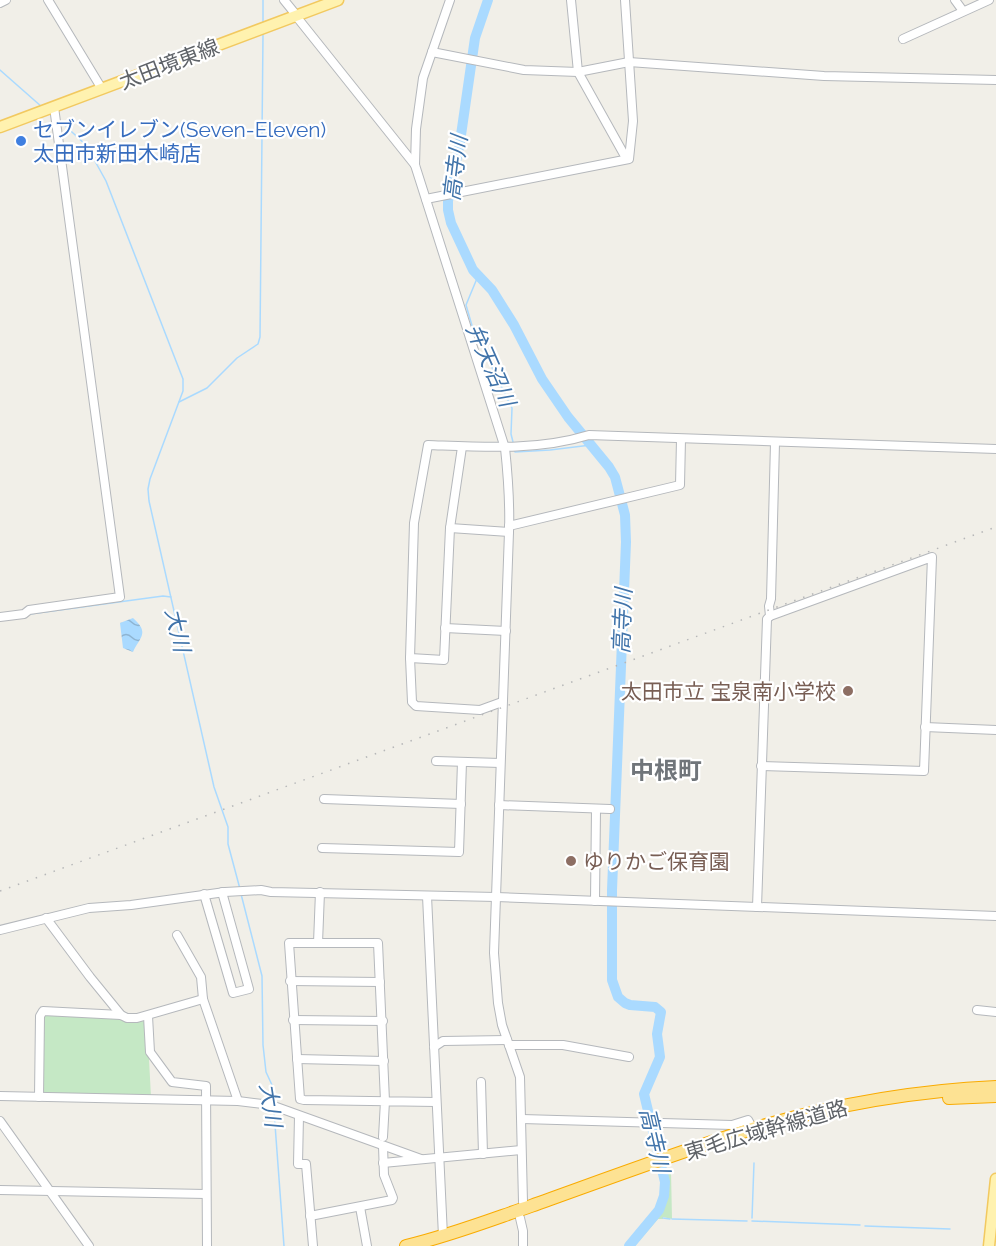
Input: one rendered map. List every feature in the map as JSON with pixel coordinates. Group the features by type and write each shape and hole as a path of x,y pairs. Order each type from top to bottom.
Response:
{"highway":[{"name":"東毛広域幹線道路","path":"406,1246 441,1243 753,1129 827,1111 935,1091 996,1087"},
{"name":"東毛広域幹線道路","path":"662,1164 743,1139 837,1115 936,1100 996,1096"}],"main road":[{"name":"太田境東線","path":"0,127 338,0"},
{"path":"989,1246 996,1179"}],"street":[{"path":"0,3 6,0"},
{"path":"48,0 102,90"},
{"path":"284,0 415,165"},
{"path":"450,0 423,78 416,129 415,165 505,448 509,529 494,953 502,1025 520,1077 523,1246"},
{"path":"571,0 578,72 626,158"},
{"path":"426,199 629,159 633,121 625,0"},
{"path":"955,0 963,11"},
{"path":"903,39 989,0"},
{"path":"432,52 524,70 578,72 629,62 824,76 996,80"},
{"path":"0,617 24,614 29,610 120,597 50,108"},
{"path":"502,702 480,710 416,706 412,702 410,658 414,524 428,446 505,448 568,442 589,435 996,449"},
{"path":"450,528 509,529 680,485 681,439"},
{"path":"770,616 775,443"},
{"path":"410,658 444,660 450,528 462,447"},
{"path":"757,907 761,766 767,619 932,557 924,771 761,766"},
{"path":"445,628 506,631"},
{"path":"926,727 996,730"},
{"path":"436,761 501,763"},
{"path":"322,848 459,852 462,762"},
{"path":"324,799 461,804"},
{"path":"499,805 610,809"},
{"path":"595,901 596,808"},
{"path":"0,930 89,908 131,905 222,892 261,890 996,916"},
{"path":"204,894 233,993 249,989 222,892"},
{"path":"318,943 320,892"},
{"path":"427,896 441,1243"},
{"path":"46,918 121,1015"},
{"path":"177,934 201,977 203,999 238,1101"},
{"path":"382,1137 385,1101 378,943 289,943 300,1099 385,1101 436,1102"},
{"path":"290,981 380,981"},
{"path":"39,1097 40,1012 45,1010 121,1015 127,1018 148,1016 151,1012 203,999"},
{"path":"977,1011 996,1012"},
{"path":"148,1016 150,1052 172,1082 206,1086 207,1246"},
{"path":"293,1020 383,1021"},
{"path":"434,1047 443,1041 508,1042 563,1045 629,1057"},
{"path":"297,1059 384,1061"},
{"path":"481,1082 483,1154"},
{"path":"0,1096 238,1101 271,1105 421,1159"},
{"path":"299,1116 298,1164 306,1164 313,1246"},
{"path":"522,1119 732,1125 748,1120 753,1129"},
{"path":"0,1121 89,1246"},
{"path":"310,1216 392,1200 384,1175 383,1146"},
{"path":"383,1163 521,1150"},
{"path":"0,1190 206,1194"},
{"path":"360,1207 367,1246"}],"green space":[{"path":"46,1013 119,1019 128,1022 147,1021 151,1097 40,1095 43,1016"},
{"path":"671,1171 672,1219 663,1217 663,1219 658,1219 633,1246 659,1213 666,1195 666,1174"}],"water":[{"path":"133,618 141,628 142,635 133,652 123,648 120,623"}],"waterway":[{"path":"263,0 263,23"},
{"name":"高寺川","path":"488,0 475,38 460,142 448,201 451,223 473,270 492,290 514,325 542,379 568,417 615,477 625,515 626,542 612,890 612,980 618,997 625,1003 655,1007 661,1012 657,1034 660,1057 644,1094 665,1182 664,1196 659,1210 629,1246"},
{"path":"179,402 207,388 237,358 258,344 260,337 263,35"},
{"name":"大川","path":"0,70 42,107"},
{"name":"大川","path":"60,121 86,145 106,181 183,379 183,391 150,479 149,501 214,787 228,827 228,844 240,889"},
{"name":"弁天沼川","path":"478,276 466,305 473,329 512,408 513,442"},
{"name":"弁天沼川","path":"514,450 515,452 550,450 591,445"},
{"path":"30,614 163,596 171,597"},
{"name":"大川","path":"241,894 262,976 263,1045 266,1072 272,1085 273,1103"},
{"name":"大川","path":"274,1111 284,1246"},
{"path":"752,1218 754,1163"},
{"path":"663,1218 670,1219"},
{"path":"672,1219 747,1221"},
{"path":"752,1221 860,1225"},
{"path":"865,1226 950,1229"}],"railway":[{"path":"0,891 996,527"}],"place":[{"name":"セブンイレブン(Seven-Eleven) 太田市新田木崎店","path":"21,141"},
{"name":"太田市立 宝泉南小学校","path":"848,691"},
{"name":"ゆりかご保育園","path":"571,861"}],"district":[{"name":"中根町","path":"666,770"}]}
